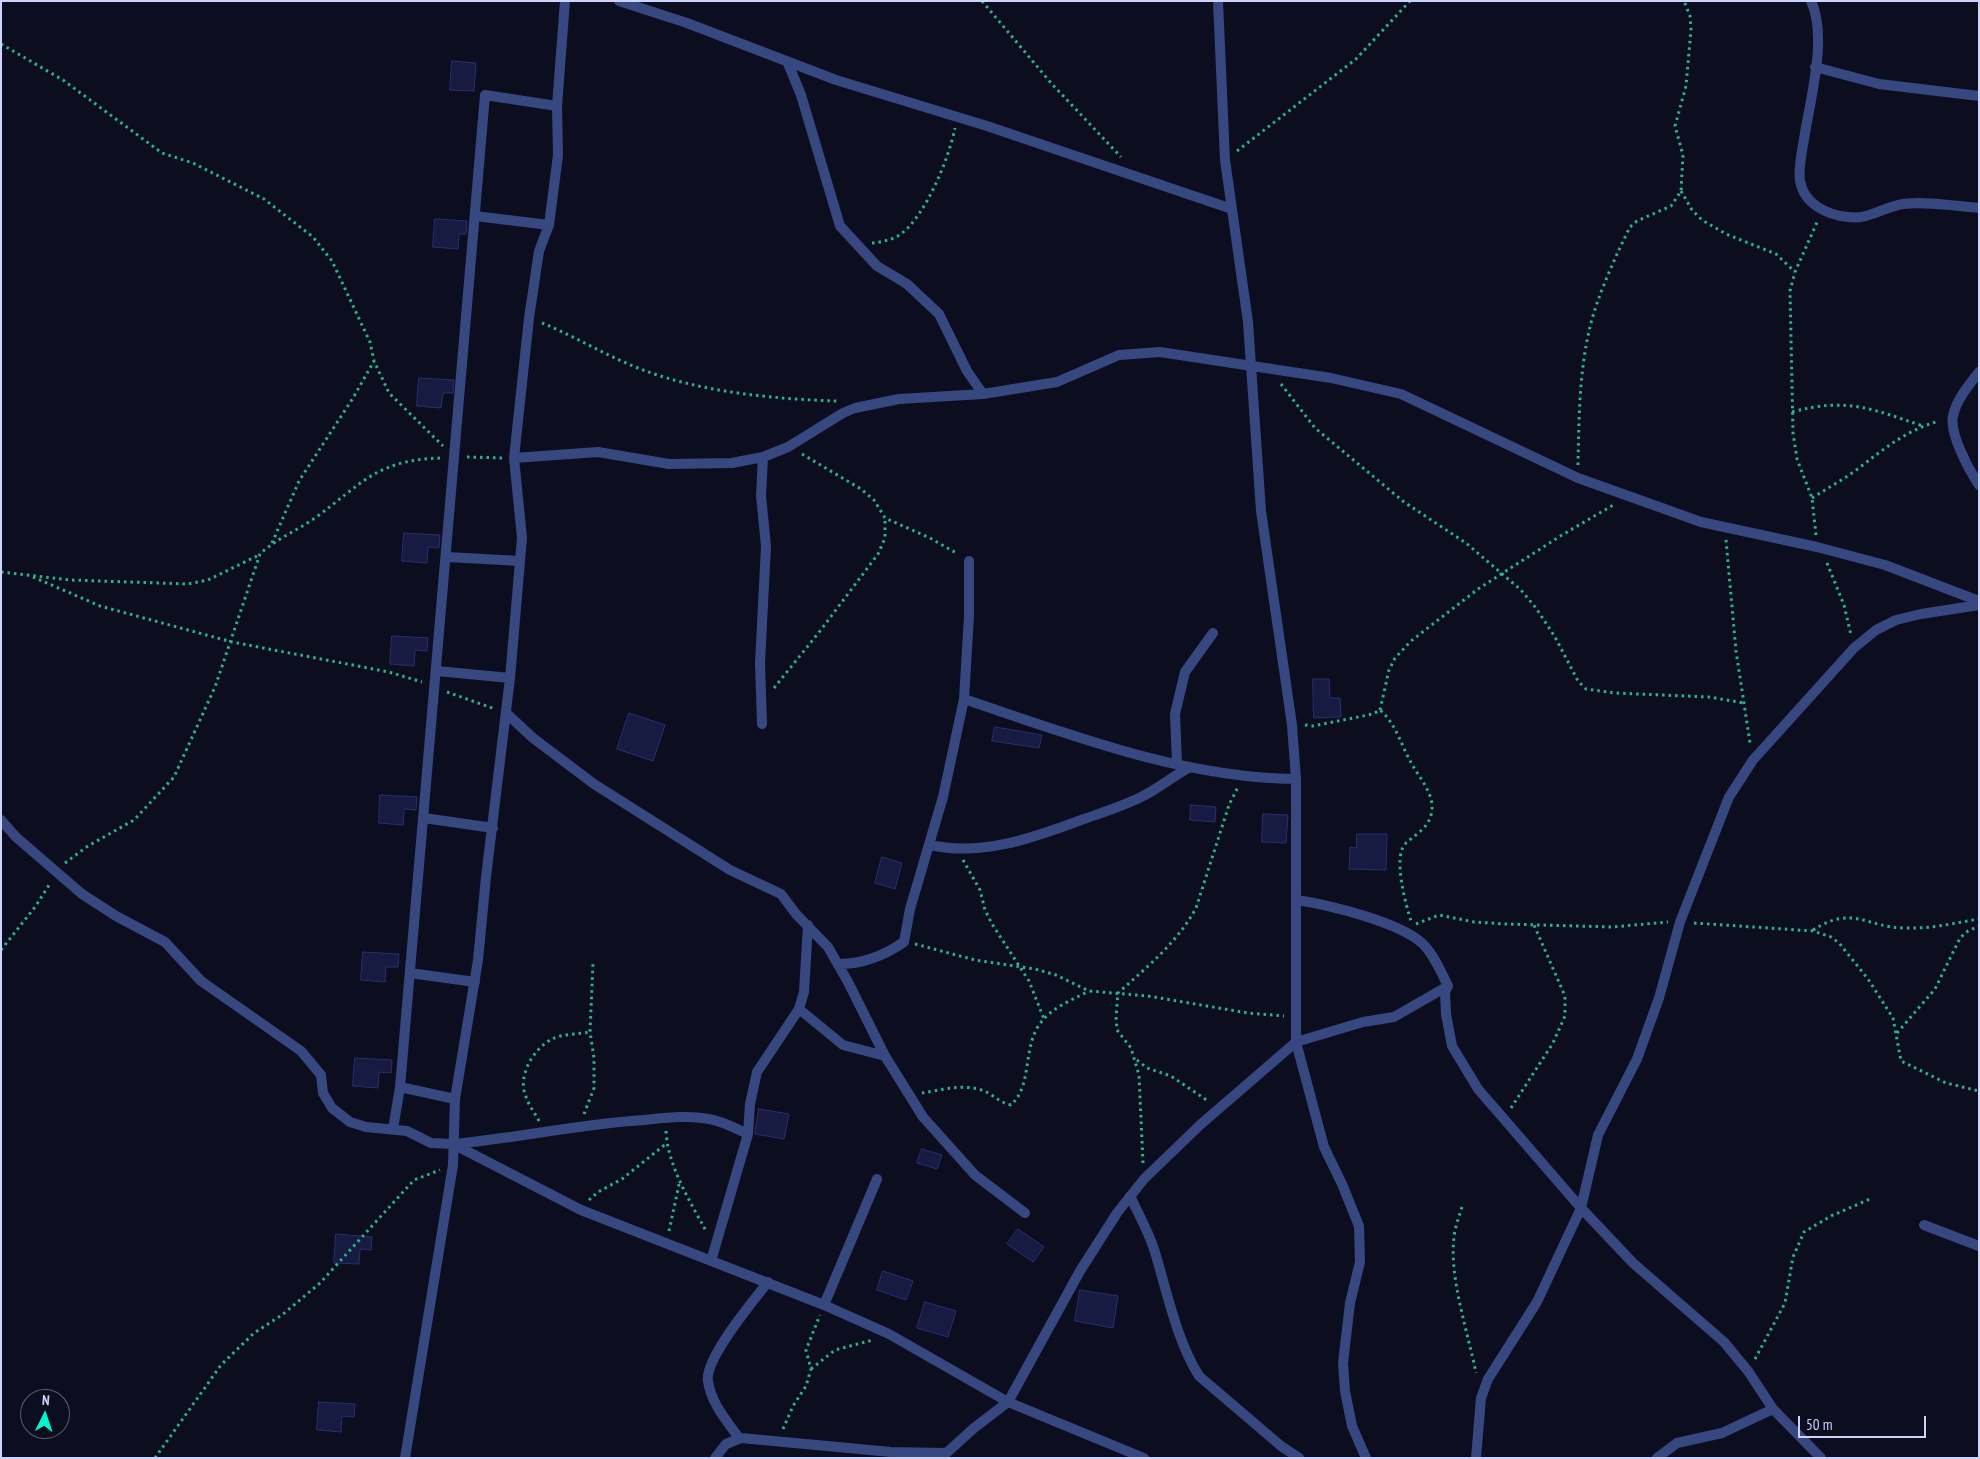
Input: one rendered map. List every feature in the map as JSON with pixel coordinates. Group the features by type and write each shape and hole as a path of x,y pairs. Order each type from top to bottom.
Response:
{"street":[{"path":"405,1458 453,1165 455,1099 475,982 510,678 522,530 514,458 529,318 539,251 549,225 558,155 558,106 565,1"},
{"path":"619,1 687,23 836,80 1023,138 1232,209"},
{"path":"1218,1 1225,160 1248,322 1261,511 1292,724 1296,779 1297,900 1295,983 1298,1017 1296,1042 1324,1147 1359,1226 1360,1262 1350,1303 1343,1363 1345,1391 1352,1426 1366,1458"},
{"path":"1811,1 1819,23 1819,50 1801,156 1800,181 1806,196 1822,210 1850,218 1873,215 1904,204 1979,208"},
{"path":"787,61 801,95 833,209 840,226 876,266 907,284 939,314 967,371 983,394"},
{"path":"1815,67 1879,84 1979,96"},
{"path":"393,1129 400,1087 436,688 485,95 558,106"},
{"path":"475,216 549,225"},
{"path":"514,458 598,452 669,464 732,463 763,457 788,447 843,413 855,408 899,399 983,394 1057,382 1119,355 1138,352 1191,356 1350,382 1401,394 1578,478 1701,522 1817,547 1884,565 1979,601"},
{"path":"1979,372 1956,405 1952,418 1961,454 1979,485"},
{"path":"762,724 760,663 766,546 761,496 763,457"},
{"path":"447,557 520,561"},
{"path":"839,964 855,964 883,954 904,942 910,909 943,797 964,699 969,616 969,561"},
{"path":"1476,1458 1481,1398 1494,1369 1537,1302 1581,1208 1598,1135 1637,1059 1659,998 1680,922 1729,797 1753,760 1854,648 1876,630 1896,620 1979,605"},
{"path":"1177,763 1175,714 1185,672 1213,633"},
{"path":"437,671 510,678"},
{"path":"964,699 1087,740 1190,767 1243,777 1296,779"},
{"path":"506,712 533,738 594,784 730,870 782,894 822,940 839,964 884,1056 923,1117 956,1157 975,1175 1025,1213"},
{"path":"930,845 956,850 1013,842 1112,809 1144,796 1168,779 1190,767"},
{"path":"424,818 493,828"},
{"path":"1,820 16,837 57,873 116,916 164,942 201,981 301,1051 321,1076 323,1093 332,1108 350,1122 366,1127 407,1131 431,1143 453,1144 577,1128 602,1122 690,1117 711,1119 748,1134"},
{"path":"1297,900 1342,910 1408,933 1422,943 1431,954 1448,986"},
{"path":"711,1261 748,1134 750,1104 757,1072 799,1009 804,992 808,925"},
{"path":"410,973 475,982"},
{"path":"715,1458 726,1444 739,1438 943,1455 1008,1402 1080,1271 1130,1196 1144,1179 1222,1106 1296,1042 1363,1022 1394,1017 1448,986"},
{"path":"1448,986 1445,992 1452,1046 1478,1090 1581,1208 1634,1263 1724,1342 1748,1370 1773,1409 1821,1458"},
{"path":"799,1009 843,1045 884,1056"},
{"path":"400,1087 455,1099"},
{"path":"453,1144 581,1210 666,1245 768,1282 889,1334 1008,1402 1144,1458"},
{"path":"824,1305 877,1179"},
{"path":"1130,1196 1154,1247 1191,1364 1199,1376 1281,1446 1300,1458"},
{"path":"1924,1225 1979,1246"},
{"path":"739,1438 714,1403 707,1378 714,1358 737,1322 768,1282"},
{"path":"1657,1458 1676,1443 1722,1433 1773,1409"}],"path":[{"path":"982,1 1051,83 1125,162"},
{"path":"1225,160 1349,65 1410,1"},
{"path":"1578,478 1579,406 1586,345 1596,308 1630,227 1671,206 1681,191 1683,155 1675,126 1686,86 1691,29 1690,16 1684,1"},
{"path":"1,44 63,80 162,153 193,163 264,198 313,237 332,261 370,342 374,361 389,393 437,438 448,453"},
{"path":"853,241 873,243 892,239 903,232 912,221 941,173 948,157 957,118"},
{"path":"1681,191 1692,210 1702,220 1726,234 1776,254 1795,272"},
{"path":"1822,210 1795,272 1790,291 1792,412 1797,459 1812,498 1817,547 1841,595 1854,648"},
{"path":"529,318 638,368 665,376 725,390 800,399 847,402"},
{"path":"272,543 299,481 353,398 374,361"},
{"path":"1273,370 1292,401 1315,428 1404,502 1440,524 1503,574 1536,608 1555,636 1578,681 1586,689 1614,694 1709,697 1744,703"},
{"path":"1792,412 1811,407 1843,404 1881,412 1924,427"},
{"path":"1812,498 1858,469 1892,442 1924,427 1952,418"},
{"path":"788,447 861,489 874,500 886,518 930,538 969,561"},
{"path":"1,572 33,577 196,583 208,580 260,554 272,543 312,519 373,473 410,461 443,458"},
{"path":"458,458 514,458"},
{"path":"1292,724 1312,726 1373,714 1380,710 1389,670 1395,658 1410,641 1478,589 1628,495"},
{"path":"761,708 775,686 820,631 878,554 885,538 886,518"},
{"path":"1725,527 1733,626 1753,760"},
{"path":"1,950 38,902 57,873 88,846 134,820 170,783 191,743 232,642 260,554"},
{"path":"33,577 100,606 232,642 389,672 506,712"},
{"path":"1380,710 1387,716 1404,750 1425,784 1432,805 1428,824 1406,843 1401,855 1403,890 1412,926 1439,915 1474,922 1534,925 1612,927 1680,922 1813,931 1831,937 1846,951 1868,979 1893,1018 1897,1034 1899,1057 1904,1063 1946,1083 1979,1091"},
{"path":"1144,1179 1142,1100 1136,1060 1131,1048 1118,1030 1116,1017 1118,994 1166,950 1180,935 1191,918 1196,908 1229,804 1243,777"},
{"path":"956,850 980,890 985,910 992,924 1035,994 1044,1019"},
{"path":"1813,931 1827,922 1846,917 1891,927 1906,928 1979,919"},
{"path":"1504,1119 1553,1043 1565,1016 1565,996 1534,925"},
{"path":"1897,1034 1935,989 1960,938 1968,931 1979,926"},
{"path":"904,942 975,960 1017,965 1056,975 1090,991 1148,996 1255,1014 1298,1017"},
{"path":"577,1128 594,1088 594,1058 590,1032 593,963"},
{"path":"909,1094 955,1088 983,1091 1002,1103 1011,1105 1020,1097 1023,1088 1028,1051 1036,1030 1044,1019 1060,1007 1090,991"},
{"path":"543,1131 525,1096 526,1070 536,1049 553,1038 590,1032"},
{"path":"1136,1060 1147,1068 1171,1076 1207,1101 1222,1106"},
{"path":"665,1118 667,1143 680,1180 715,1247"},
{"path":"581,1210 598,1192 622,1179 667,1143"},
{"path":"155,1458 203,1388 238,1347 320,1283 414,1180 453,1165"},
{"path":"666,1245 680,1180"},
{"path":"1748,1370 1777,1322 1785,1303 1793,1257 1804,1232 1831,1216 1870,1199"},
{"path":"1462,1207 1453,1239 1457,1285 1481,1398"},
{"path":"779,1442 794,1406 806,1386 811,1369 806,1350 824,1305"},
{"path":"811,1369 835,1350 856,1346 889,1334"}],"building":[{"path":"452,61 476,63 474,91 450,90"},
{"path":"435,219 467,221 466,234 459,234 458,249 433,247"},
{"path":"419,378 454,380 453,393 443,393 441,408 417,406"},
{"path":"404,533 440,535 439,548 428,547 427,563 402,561"},
{"path":"392,636 428,638 427,651 415,650 414,666 390,664"},
{"path":"1313,679 1329,679 1330,698 1340,698 1341,717 1314,718"},
{"path":"629,713 665,725 653,761 617,749"},
{"path":"995,727 1042,735 1039,748 992,741"},
{"path":"380,795 417,797 416,810 404,809 403,825 379,823"},
{"path":"1191,805 1216,807 1215,822 1190,820"},
{"path":"1263,814 1288,815 1286,843 1262,842"},
{"path":"1357,834 1387,834 1386,870 1349,869 1350,847 1356,848"},
{"path":"882,857 902,863 895,889 875,883"},
{"path":"363,952 399,954 398,967 386,967 385,982 361,980"},
{"path":"355,1058 392,1060 391,1073 379,1072 378,1088 353,1086"},
{"path":"759,1109 789,1114 784,1139 755,1134"},
{"path":"922,1149 942,1155 937,1169 917,1163"},
{"path":"1018,1229 1044,1247 1033,1262 1007,1244"},
{"path":"336,1234 372,1237 371,1250 360,1249 359,1264 334,1263"},
{"path":"883,1271 913,1281 906,1300 877,1290"},
{"path":"1080,1290 1118,1296 1113,1328 1075,1321"},
{"path":"925,1302 956,1311 948,1337 917,1328"},
{"path":"319,1402 355,1404 354,1417 342,1416 341,1432 317,1430"}]}
